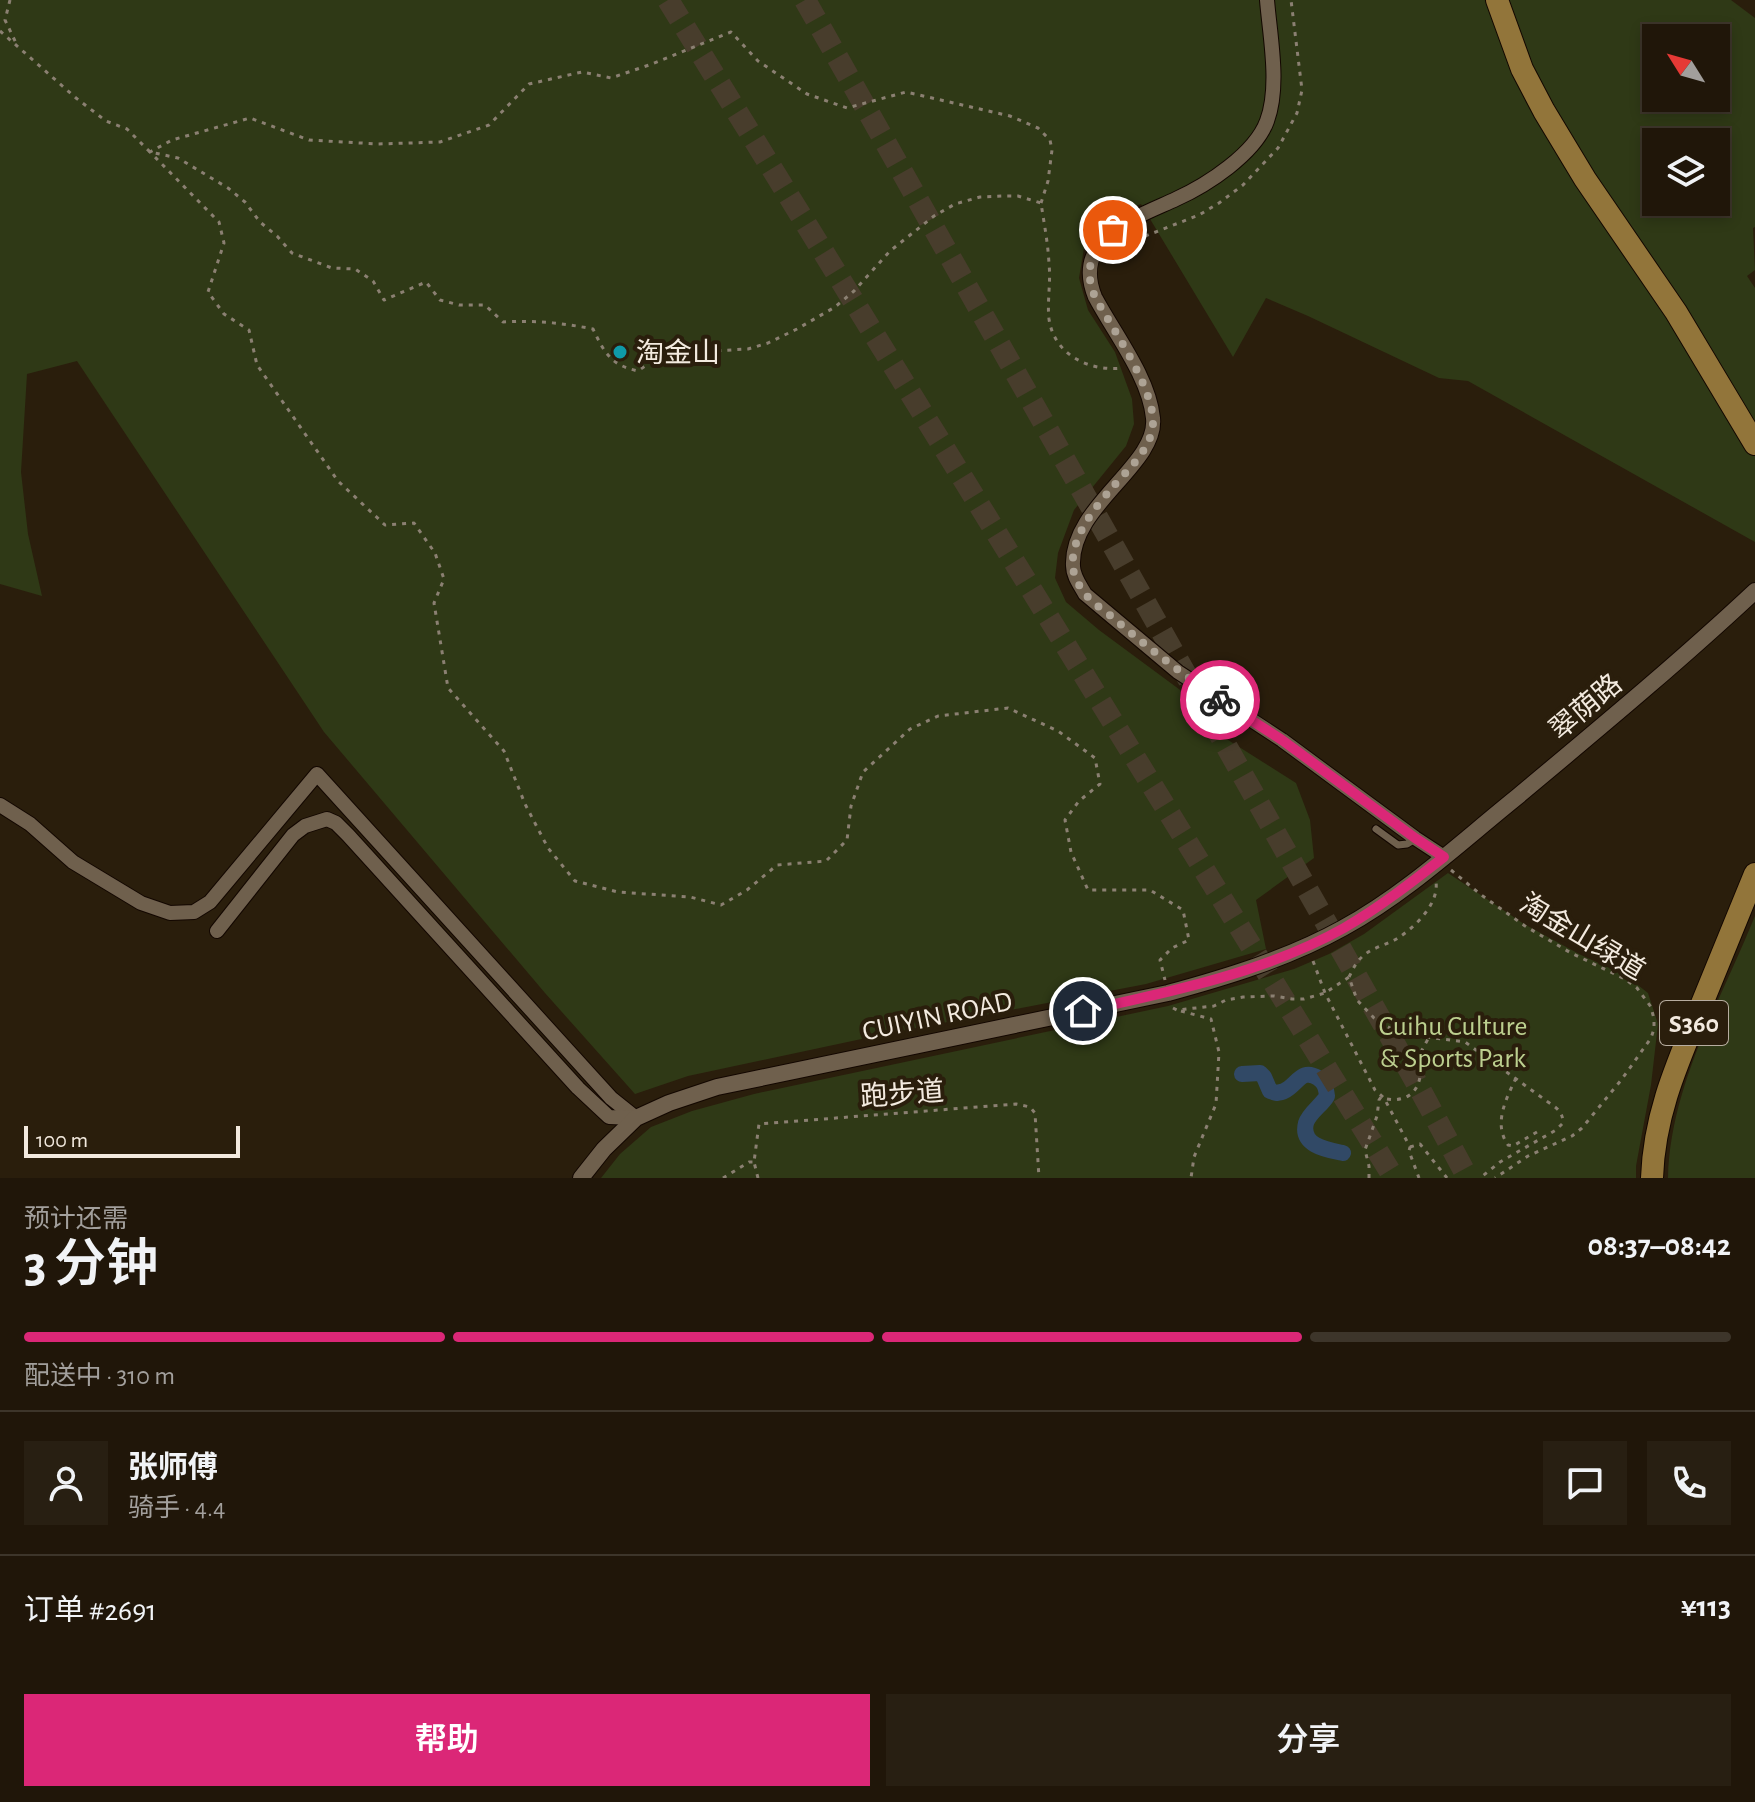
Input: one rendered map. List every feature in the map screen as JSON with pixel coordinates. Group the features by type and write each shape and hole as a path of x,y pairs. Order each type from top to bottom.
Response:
{"main road":[{"path":"1497,0 1522,69 1544,111 1585,179 1676,312 1755,444"},
{"name":"S360","path":"1652,1178 1653,1153 1662,1108 1674,1071 1755,874"}],"street":[{"path":"1267,0 1272,93 1267,121 1259,137 1214,178 1113,230 1090,264 1090,284 1095,297 1141,380 1153,420 1151,438 1141,455 1088,519 1079,538 1073,565 1075,577 1085,594 1178,672 1282,740 1446,862"},
{"name":"翠荫路","path":"1446,862 1653,684 1755,591"},
{"path":"0,805 30,824 73,862 141,903 170,913 194,912 210,902 317,774 592,1078 636,1118"},
{"path":"217,931 293,835 305,826 327,819 336,823 578,1088 609,1117 636,1118"},
{"name":"CUIYIN ROAD","path":"581,1178 604,1149 636,1118 669,1103 717,1087 1123,1003 1206,982 1300,950 1343,929 1446,862"}],"lane":[{"path":"1376,829 1398,845 1407,844 1415,838"}],"path":[{"path":"10,0 5,20 18,46"},
{"path":"0,31 76,98 106,121 127,129 219,222 224,243 208,292 224,314 249,330 257,365 338,481 385,525 414,523 435,553 444,579 434,603 448,688 504,751 525,804 548,848 575,881 618,892 690,897 721,905 747,890 777,865 826,861 847,840 851,806 863,772 910,729 938,716 1008,708 1058,731 1095,758 1100,784 1079,801 1065,820 1071,852 1088,890 1150,890 1183,910 1189,940 1172,948 1160,960 1165,984"},
{"path":"150,152 172,140 250,118 309,140 378,144 440,142 489,125 529,84 582,72 611,78 731,32 758,61 807,94 847,108 906,92 1010,116 1038,128 1050,140 1052,150 1041,203 1049,263 1049,320 1066,354 1110,370 1127,368"},
{"path":"150,152 178,158 228,188 292,253 332,268 355,269 373,281 384,300 426,282 440,300 459,305 485,305 503,322 559,323 593,329 602,348 619,367 638,371 655,359 748,349 797,329 835,307 890,251 934,216 955,204 980,197 1003,196 1018,196 1041,203"},
{"name":"淘金山绿道","path":"1446,862 1480,894 1525,926 1637,988 1651,1007 1654,1019 1651,1038 1582,1128 1572,1136 1528,1156 1495,1178"},
{"path":"1177,1010 1214,1006 1243,997 1304,999 1325,993 1349,977 1365,953 1397,939 1423,915 1436,891 1434,879"},
{"path":"1311,958 1325,993 1375,1090 1383,1097 1410,1147 1419,1178"},
{"path":"1349,977 1357,1000 1374,1018 1398,1032 1465,1042 1563,1116 1563,1123 1556,1130 1500,1162 1480,1178"},
{"path":"1169,1002 1177,1010 1211,1019 1219,1052 1216,1104 1194,1157 1191,1178"},
{"path":"1383,1097 1395,1100 1415,1091 1420,1080 1421,1052 1429,1037"},
{"path":"1516,1078 1504,1103 1502,1136 1508,1145 1513,1146 1542,1129"},
{"path":"1369,1178 1365,1150 1379,1100 1383,1097"},
{"name":"跑步道","path":"758,1178 754,1162 759,1124 1016,1104 1030,1107 1035,1113 1039,1178"},
{"path":"1410,1147 1420,1144 1447,1178"},
{"path":"723,1178 754,1162"}],"green space":[{"path":"0,0 1731,0 1755,18 1755,270 1747,276 1755,288 1755,542 1468,381 1439,378 1266,298 1233,357 1141,204 1118,212 1097,227 1084,248 1079,278 1088,310 1115,352 1132,399 1134,424 1126,446 1074,510 1058,553 1055,578 1066,602 1191,698 1206,726 1296,783 1310,820 1314,858 1256,900 1266,949 1146,984 688,1076 635,1094 545,993 324,732 77,361 27,374 21,472 28,534 42,596 0,584"},
{"name":"Cuihu Culture & Sports Park","path":"1448,873 1524,924 1625,975 1648,993 1658,1024 1636,1178 601,1178 620,1154 651,1127 692,1111 754,1094 1168,1006 1294,969 1364,934"},
{"path":"1755,916 1755,1178 1668,1178 1671,1144 1687,1077"}],"waterway":[{"path":"1242,1074 1260,1073 1270,1091 1276,1093 1286,1090 1305,1075 1318,1078 1325,1086 1327,1096 1308,1119 1305,1131 1317,1146 1343,1153"}],"tunnel":[{"path":"668,0 1394,1178"},
{"path":"805,0 1468,1178"}],"way so far":[{"path":"1113,230 1090,264 1090,284 1141,380 1153,420 1151,438 1141,455 1088,519 1074,553 1075,577 1085,594 1105,611 1178,672 1220,700"}],"place":[{"name":"淘金山","path":"620,352"}],"route":[{"path":"1083,1011 1168,993 1300,950 1369,913 1444,857 1282,740 1220,700"}]}
